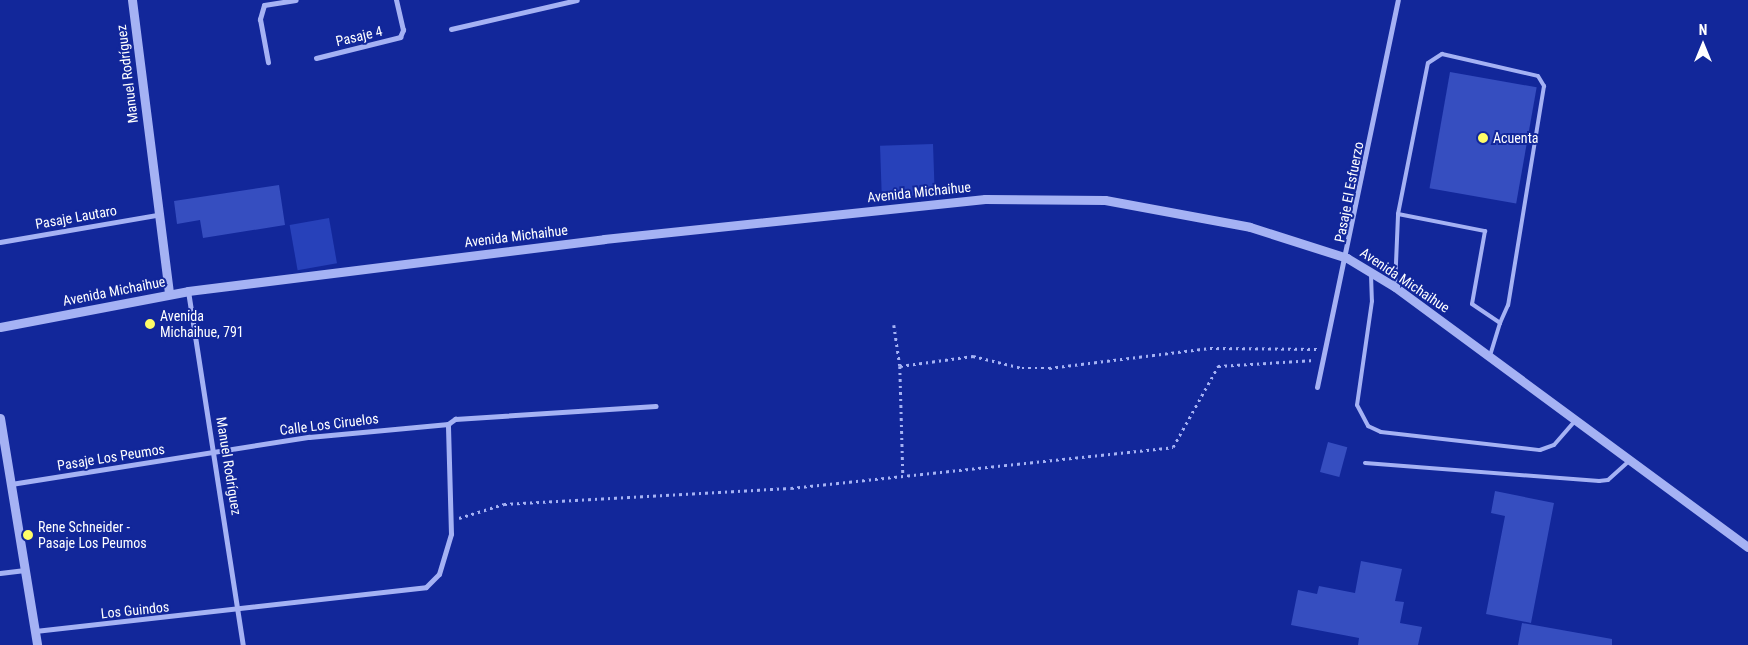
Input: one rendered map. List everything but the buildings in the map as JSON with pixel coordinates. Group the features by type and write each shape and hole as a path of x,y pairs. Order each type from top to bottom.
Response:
{"street":[{"name":"Manuel Rodríguez","path":"132,0 156,215 169,294"},
{"path":"268,62 260,19 262,2 296,0"},
{"name":"Pasaje 4","path":"316,58 400,37 403,30 396,0"},
{"path":"451,29 577,0"},
{"name":"Pasaje El Esfuerzo","path":"1318,387 1347,258 1398,0"},
{"name":"Avenida Michaihue","path":"0,326 188,291 614,238 1033,197 1105,200 1225,222 1347,258 1370,270 1490,356 1748,548"},
{"name":"Pasaje Lautaro","path":"0,242 156,215"},
{"name":"Manuel Rodríguez","path":"188,291 243,645"},
{"name":"Calle Los Ciruelos","path":"213,453 309,437 448,424 455,419 656,406"},
{"path":"0,418 37,645"},
{"name":"Los Guindos","path":"35,631 238,610 426,587 439,574 452,521 448,424"},
{"name":"Pasaje Los Peumos","path":"11,484 213,453"},
{"path":"0,574 25,570"}],"lane":[{"path":"1395,287 1398,214 1428,63 1442,54 1538,76 1544,86 1508,305 1500,323 1490,356"},
{"path":"1398,214 1485,231 1472,304 1500,323"},
{"path":"1370,270 1372,301 1357,405 1368,426 1381,432 1540,450 1554,445 1576,420"},
{"path":"1365,463 1599,481 1608,480 1630,460"}],"path":[{"path":"894,325 900,366 903,476"},
{"path":"900,366 973,356 1022,368 1049,368 1210,348 1326,349"},
{"path":"452,521 504,504 791,488 1172,447 1218,366 1324,360"}],"shaded area":[{"path":"933,144 935,195 882,197 880,146"},
{"path":"329,218 337,263 298,270 290,225"}],"place":[{"name":"Acuenta","path":"1483,138"},
{"name":"Avenida Michaihue, 791","path":"150,324"},
{"name":"Rene Schneider - Pasaje Los Peumos","path":"28,535"}]}
